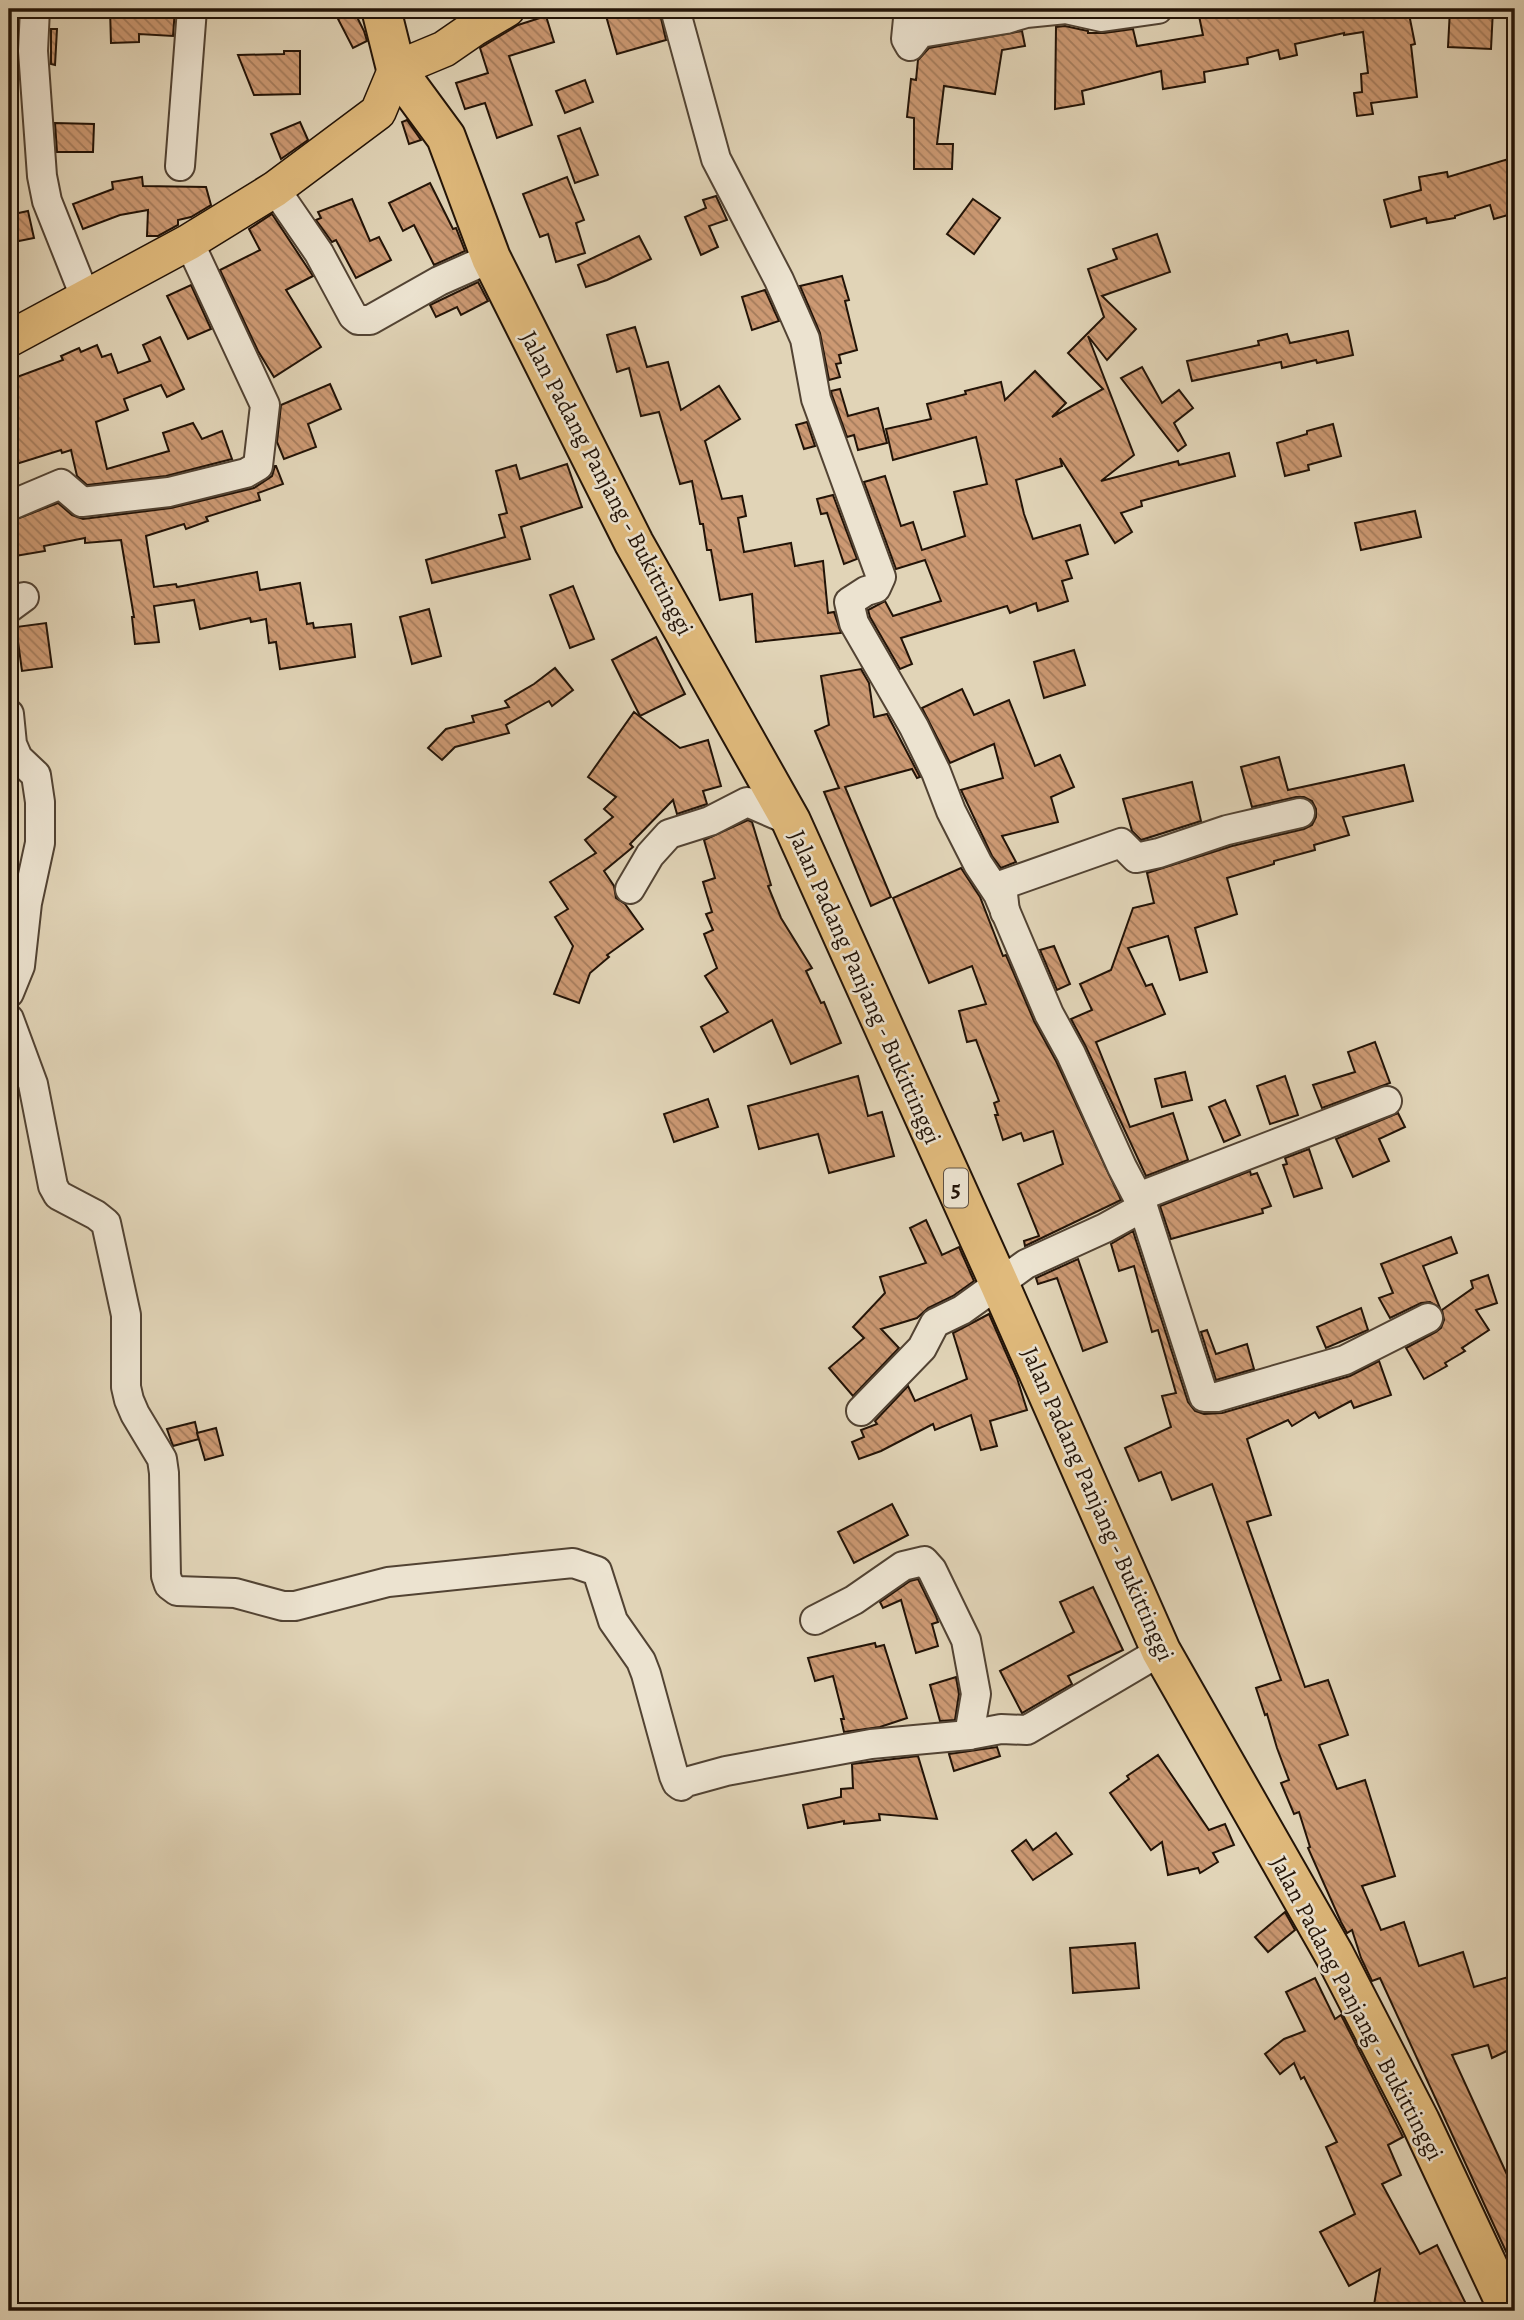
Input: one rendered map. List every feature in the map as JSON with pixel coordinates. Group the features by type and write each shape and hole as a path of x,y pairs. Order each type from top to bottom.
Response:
{"highway":[{"name":"Jalan Padang Panjang - Bukittinggi","path":"381,9 396,69 446,137 491,258 634,542 791,821 1161,1651 1335,1956 1420,2121 1509,2311"}],"main road":[{"path":"9,339 189,242 275,189 378,112 396,69 444,49 507,9"}],"street":[{"path":"35,9 33,51 41,176 47,201 86,299"},
{"path":"180,166 192,9"},
{"path":"675,9 716,159 779,280 805,340 816,399 881,577 876,589 866,591 849,601 854,623 914,727 951,811 978,864 998,894 1049,1014 1140,1202 1204,1397 1217,1397 1345,1360 1428,1318"},
{"path":"909,9 906,40 910,46 920,33 1006,19 1026,13 1066,9 1102,17 1158,9"},
{"path":"275,189 319,253 353,316 358,320 370,320 439,281 491,258"},
{"path":"9,506 61,484 82,502 169,492 246,473 258,466 265,405 189,242"},
{"path":"9,714 12,744 18,758 36,775 40,802 40,843 27,903 20,966 9,993"},
{"path":"630,889 650,855 669,834 710,821 747,802 791,821"},
{"path":"1005,912 1002,885 1121,843 1136,858 1227,830 1300,813"},
{"path":"9,1019 33,1084 53,1186 58,1195 106,1223 111,1237 126,1315 126,1387 135,1414 162,1459 166,1576 169,1586 177,1591 235,1593 283,1606 295,1606 388,1582 573,1563 588,1566 597,1571 613,1620 641,1661 674,1776 681,1786 686,1782 726,1771 871,1744 969,1735 1000,1729 1027,1730 1161,1651"},
{"path":"861,1411 922,1348 935,1324 962,1310 1026,1264 1105,1228 1140,1202 1387,1101"},
{"path":"815,1620 854,1600 903,1566 924,1561 932,1570 966,1640 976,1694 969,1735"}],"building":[{"path":"110,9 175,9 173,36 139,34 139,42 111,43"},
{"path":"604,9 659,9 666,40 617,54"},
{"path":"1239,9 1333,9 1334,14 1360,9 1408,9 1415,44 1411,45 1417,97 1371,103 1373,114 1357,116 1354,93 1362,92 1361,74 1368,73 1363,32 1344,33 1295,44 1297,55 1280,59 1278,50 1247,58 1248,64 1204,72 1205,82 1163,89 1161,71 1082,91 1084,104 1055,109 1056,27 1065,26 1088,33 1133,29 1137,46 1203,35 1199,16"},
{"path":"1450,9 1493,9 1491,49 1448,47"},
{"path":"354,11 367,41 353,48 338,19"},
{"path":"546,16 554,42 509,56 532,125 497,138 485,103 465,109 456,83 488,73 480,48 518,25"},
{"path":"51,29 57,29 55,65 51,64"},
{"path":"1022,31 1025,46 1002,50 995,94 944,86 937,144 953,144 952,169 914,169 914,118 907,117 911,79 916,80 918,60 929,48"},
{"path":"284,51 300,51 300,94 254,95 238,55 284,54"},
{"path":"585,80 593,102 565,113 556,91"},
{"path":"407,120 421,140 409,144 402,122"},
{"path":"300,122 308,140 281,159 271,134"},
{"path":"55,123 94,124 93,152 57,152"},
{"path":"580,128 598,175 575,183 558,136"},
{"path":"1515,157 1515,213 1494,219 1490,205 1455,218 1427,223 1426,218 1391,227 1384,200 1421,190 1419,177 1447,172 1448,177"},
{"path":"142,177 143,186 206,187 211,205 191,217 178,220 178,225 158,236 147,236 148,210 120,215 83,229 73,204 113,189 112,182"},
{"path":"567,177 584,220 576,223 585,253 556,262 548,234 540,237 523,194"},
{"path":"430,183 453,229 456,228 465,251 434,265 414,225 403,231 389,203"},
{"path":"716,196 727,220 709,226 718,247 701,255 685,217 706,208 703,200"},
{"path":"352,199 370,241 379,237 391,260 356,278 336,240 332,242 316,220 321,218 318,212"},
{"path":"973,199 1000,218 974,254 947,234"},
{"path":"28,211 34,238 9,243 9,215"},
{"path":"272,214 313,276 286,290 321,347 274,377 258,351 220,270 260,250 249,229"},
{"path":"1157,234 1170,272 1102,296 1136,329 1107,360 1088,336 1134,455 1101,481 1178,461 1179,465 1229,453 1235,476 1141,501 1142,506 1121,513 1132,532 1115,543 1060,458 1062,466 1016,480 1033,539 1080,525 1088,554 1066,561 1072,578 1062,581 1068,601 1038,611 1036,603 1010,613 1007,606 901,638 912,664 900,669 868,610 885,601 893,616 941,601 925,560 896,569 864,482 885,476 901,526 913,522 922,550 965,536 954,492 987,484 976,437 893,460 886,429 931,419 927,404 1001,382 1005,400 1035,371 1066,403 1052,417 1103,389 1068,353 1104,317 1088,269 1117,259 1113,249"},
{"path":"639,236 651,259 586,287 578,265"},
{"path":"842,276 857,350 839,355 841,363 836,364 840,377 829,380 820,333 800,286"},
{"path":"478,282 488,301 461,315 457,307 436,317 430,305"},
{"path":"191,285 211,329 188,339 167,296"},
{"path":"765,290 779,321 752,330 742,297"},
{"path":"635,327 647,367 668,362 681,410 719,386 740,419 705,441 722,499 742,496 746,516 738,518 744,552 791,543 795,566 823,561 828,613 834,612 841,633 756,642 752,594 720,600 711,550 707,550 692,481 680,484 659,412 641,416 629,368 617,372 607,335"},
{"path":"1348,331 1353,355 1282,368 1281,362 1192,381 1187,361 1259,345 1258,341 1287,334 1290,343"},
{"path":"160,337 184,389 167,397 161,385 124,399 128,410 96,422 107,469 169,451 163,433 193,423 202,439 222,431 232,459 166,476 87,485 77,476 71,450 62,453 61,450 13,465 9,453 9,380 63,360 61,356 79,348 81,352 97,345 102,357 111,354 118,373 150,361 143,345"},
{"path":"1142,367 1162,403 1179,390 1193,408 1174,423 1186,445 1178,451 1121,378"},
{"path":"330,384 341,409 308,424 316,447 284,459 277,442 281,405"},
{"path":"840,389 848,416 878,408 887,443 858,450 854,435 847,437 832,395 831,391"},
{"path":"807,422 815,446 804,449 796,425"},
{"path":"1333,424 1341,456 1308,465 1309,470 1285,476 1277,443"},
{"path":"567,464 582,507 521,527 530,559 432,583 426,560 505,537 499,515 507,513 496,471 516,465 520,479"},
{"path":"275,466 283,484 258,493 260,500 206,517 208,521 186,529 184,524 146,536 154,587 176,584 177,587 257,572 260,590 300,583 307,624 313,623 314,628 351,624 355,657 280,669 276,642 269,643 266,619 251,622 250,618 200,629 194,600 154,606 159,642 135,644 134,617 121,540 85,543 85,538 44,546 45,551 9,557 9,522 58,503 72,515 83,519 171,508 254,488 272,476"},
{"path":"833,495 857,559 844,564 827,513 821,514 817,499"},
{"path":"1415,511 1421,537 1361,550 1355,523"},
{"path":"573,586 594,639 570,648 550,595"},
{"path":"429,609 441,656 412,664 400,617"},
{"path":"46,623 52,667 22,671 16,627"},
{"path":"656,637 685,694 640,716 612,660"},
{"path":"1074,650 1085,685 1044,698 1034,662"},
{"path":"555,668 573,690 552,706 549,701 506,725 509,733 455,747 442,760 428,748 446,729 474,722 472,716 509,707 505,701"},
{"path":"861,669 869,683 874,717 887,714 920,777 917,778 912,769 845,787 891,897 871,906 824,792 839,788 815,731 829,725 821,676"},
{"path":"962,689 974,715 1009,700 1035,766 1060,755 1074,787 1051,797 1058,822 1002,836 1016,862 1001,868 992,856 961,790 1003,778 994,744 950,763 922,708"},
{"path":"634,712 680,748 708,740 721,786 703,791 707,804 677,814 673,800 630,844 633,847 604,871 614,886 616,898 625,904 643,929 607,955 609,957 590,973 579,1003 554,994 573,946 555,917 568,909 550,882 596,853 585,840 613,817 604,809 616,797 588,777"},
{"path":"1279,757 1288,790 1404,765 1413,801 1343,817 1349,835 1314,845 1315,850 1227,878 1237,914 1195,928 1207,972 1180,980 1168,936 1128,948 1146,986 1152,984 1165,1014 1096,1042 1130,1127 1173,1113 1188,1160 1146,1176 1071,1019 1092,1010 1080,984 1111,970 1133,908 1154,903 1147,873 1232,846 1312,825 1316,809 1312,801 1304,797 1252,807 1241,767"},
{"path":"1192,782 1201,821 1141,840 1132,831 1123,799"},
{"path":"748,820 752,822 771,885 768,886 781,918 812,968 806,971 821,1003 824,1002 841,1043 791,1064 772,1020 714,1052 701,1027 728,1012 705,976 717,968 704,934 713,930 706,914 712,912 703,882 715,878 704,840"},
{"path":"961,868 980,897 1003,956 1006,955 1034,1021 1056,1061 1121,1200 1025,1246 1024,1241 1039,1236 1018,1184 1063,1164 1053,1131 1024,1141 1021,1133 1003,1140 995,1115 998,1115 994,1103 999,1101 976,1040 967,1042 959,1011 986,1004 972,966 929,983 893,898"},
{"path":"1054,946 1070,984 1057,990 1040,950"},
{"path":"1375,1042 1390,1083 1322,1108 1313,1085 1355,1072 1348,1052"},
{"path":"1185,1072 1192,1100 1162,1107 1155,1079"},
{"path":"858,1076 868,1116 882,1112 894,1156 829,1173 818,1134 759,1149 748,1106"},
{"path":"1285,1076 1298,1115 1270,1124 1257,1086"},
{"path":"708,1099 718,1127 674,1142 664,1114"},
{"path":"1225,1100 1240,1135 1224,1142 1209,1107"},
{"path":"1398,1113 1405,1127 1379,1139 1389,1161 1353,1177 1336,1139"},
{"path":"1309,1149 1322,1188 1294,1197 1283,1165 1287,1164 1285,1158"},
{"path":"1250,1171 1251,1175 1257,1173 1271,1206 1262,1209 1263,1213 1171,1239 1160,1206"},
{"path":"926,1220 942,1255 959,1247 974,1281 953,1296 928,1308 917,1318 881,1329 899,1348 853,1396 829,1368 864,1338 853,1327 885,1293 880,1277 926,1263 910,1228"},
{"path":"1133,1231 1188,1402 1195,1411 1204,1414 1222,1413 1350,1376 1379,1361 1391,1395 1354,1408 1351,1401 1319,1418 1315,1412 1292,1426 1288,1420 1247,1439 1271,1515 1247,1522 1305,1687 1328,1680 1348,1735 1319,1745 1337,1789 1365,1780 1395,1876 1362,1886 1381,1930 1404,1922 1419,1966 1463,1952 1474,1987 1515,1975 1515,2047 1492,2058 1488,2045 1452,2055 1515,2192 1515,2271 1380,1978 1372,1981 1352,1930 1347,1933 1341,1922 1308,1848 1310,1847 1299,1812 1294,1814 1281,1783 1289,1780 1256,1688 1281,1680 1212,1484 1172,1500 1161,1472 1139,1481 1125,1448 1171,1427 1162,1396 1176,1393 1158,1330 1152,1332 1134,1266 1119,1271 1111,1244"},
{"path":"1451,1237 1457,1253 1423,1266 1440,1308 1430,1302 1421,1303 1390,1318 1379,1298 1393,1293 1381,1264"},
{"path":"1078,1259 1107,1342 1083,1351 1057,1278 1038,1284 1036,1278"},
{"path":"1488,1275 1497,1303 1476,1310 1489,1330 1462,1348 1465,1351 1445,1363 1447,1366 1424,1379 1406,1348 1441,1328 1444,1320 1442,1310 1473,1288 1471,1281"},
{"path":"1361,1308 1368,1330 1326,1348 1317,1327"},
{"path":"989,1314 1017,1378 1027,1410 990,1421 997,1446 981,1450 971,1415 935,1430 933,1424 881,1451 859,1459 852,1442 864,1437 861,1430 877,1424 875,1421 908,1386 915,1401 967,1379 953,1333"},
{"path":"1207,1330 1216,1354 1247,1344 1254,1369 1216,1380 1201,1332"},
{"path":"195,1422 199,1439 173,1446 167,1429"},
{"path":"216,1428 223,1455 205,1460 197,1433"},
{"path":"892,1504 908,1535 854,1563 838,1532"},
{"path":"918,1579 938,1622 932,1624 938,1646 916,1653 901,1600 883,1608 880,1602 910,1581"},
{"path":"1093,1587 1123,1650 1068,1676 1072,1684 1022,1713 1000,1671 1074,1632 1060,1602"},
{"path":"875,1643 876,1647 884,1645 907,1718 880,1727 844,1732 841,1719 844,1719 833,1676 815,1681 808,1658"},
{"path":"956,1677 959,1694 955,1720 940,1721 930,1685"},
{"path":"997,1747 1000,1756 954,1771 949,1754"},
{"path":"1158,1755 1209,1830 1225,1824 1234,1845 1213,1853 1218,1862 1200,1873 1198,1868 1168,1875 1162,1842 1151,1850 1110,1793 1129,1779 1127,1776"},
{"path":"918,1756 937,1819 879,1814 880,1820 844,1824 844,1821 808,1828 803,1805 841,1797 841,1789 853,1788 852,1764"},
{"path":"1056,1833 1072,1854 1033,1880 1012,1851 1026,1840 1033,1850"},
{"path":"1285,1912 1295,1930 1268,1952 1255,1937"},
{"path":"1135,1943 1139,1988 1073,1993 1070,1948"},
{"path":"1315,1978 1335,2019 1341,2015 1403,2137 1388,2145 1401,2175 1382,2184 1420,2254 1437,2245 1466,2304 1450,2311 1373,2311 1380,2269 1349,2286 1320,2232 1355,2214 1326,2147 1337,2142 1294,2063 1280,2074 1265,2054 1284,2039 1305,2031 1286,1992"}]}
